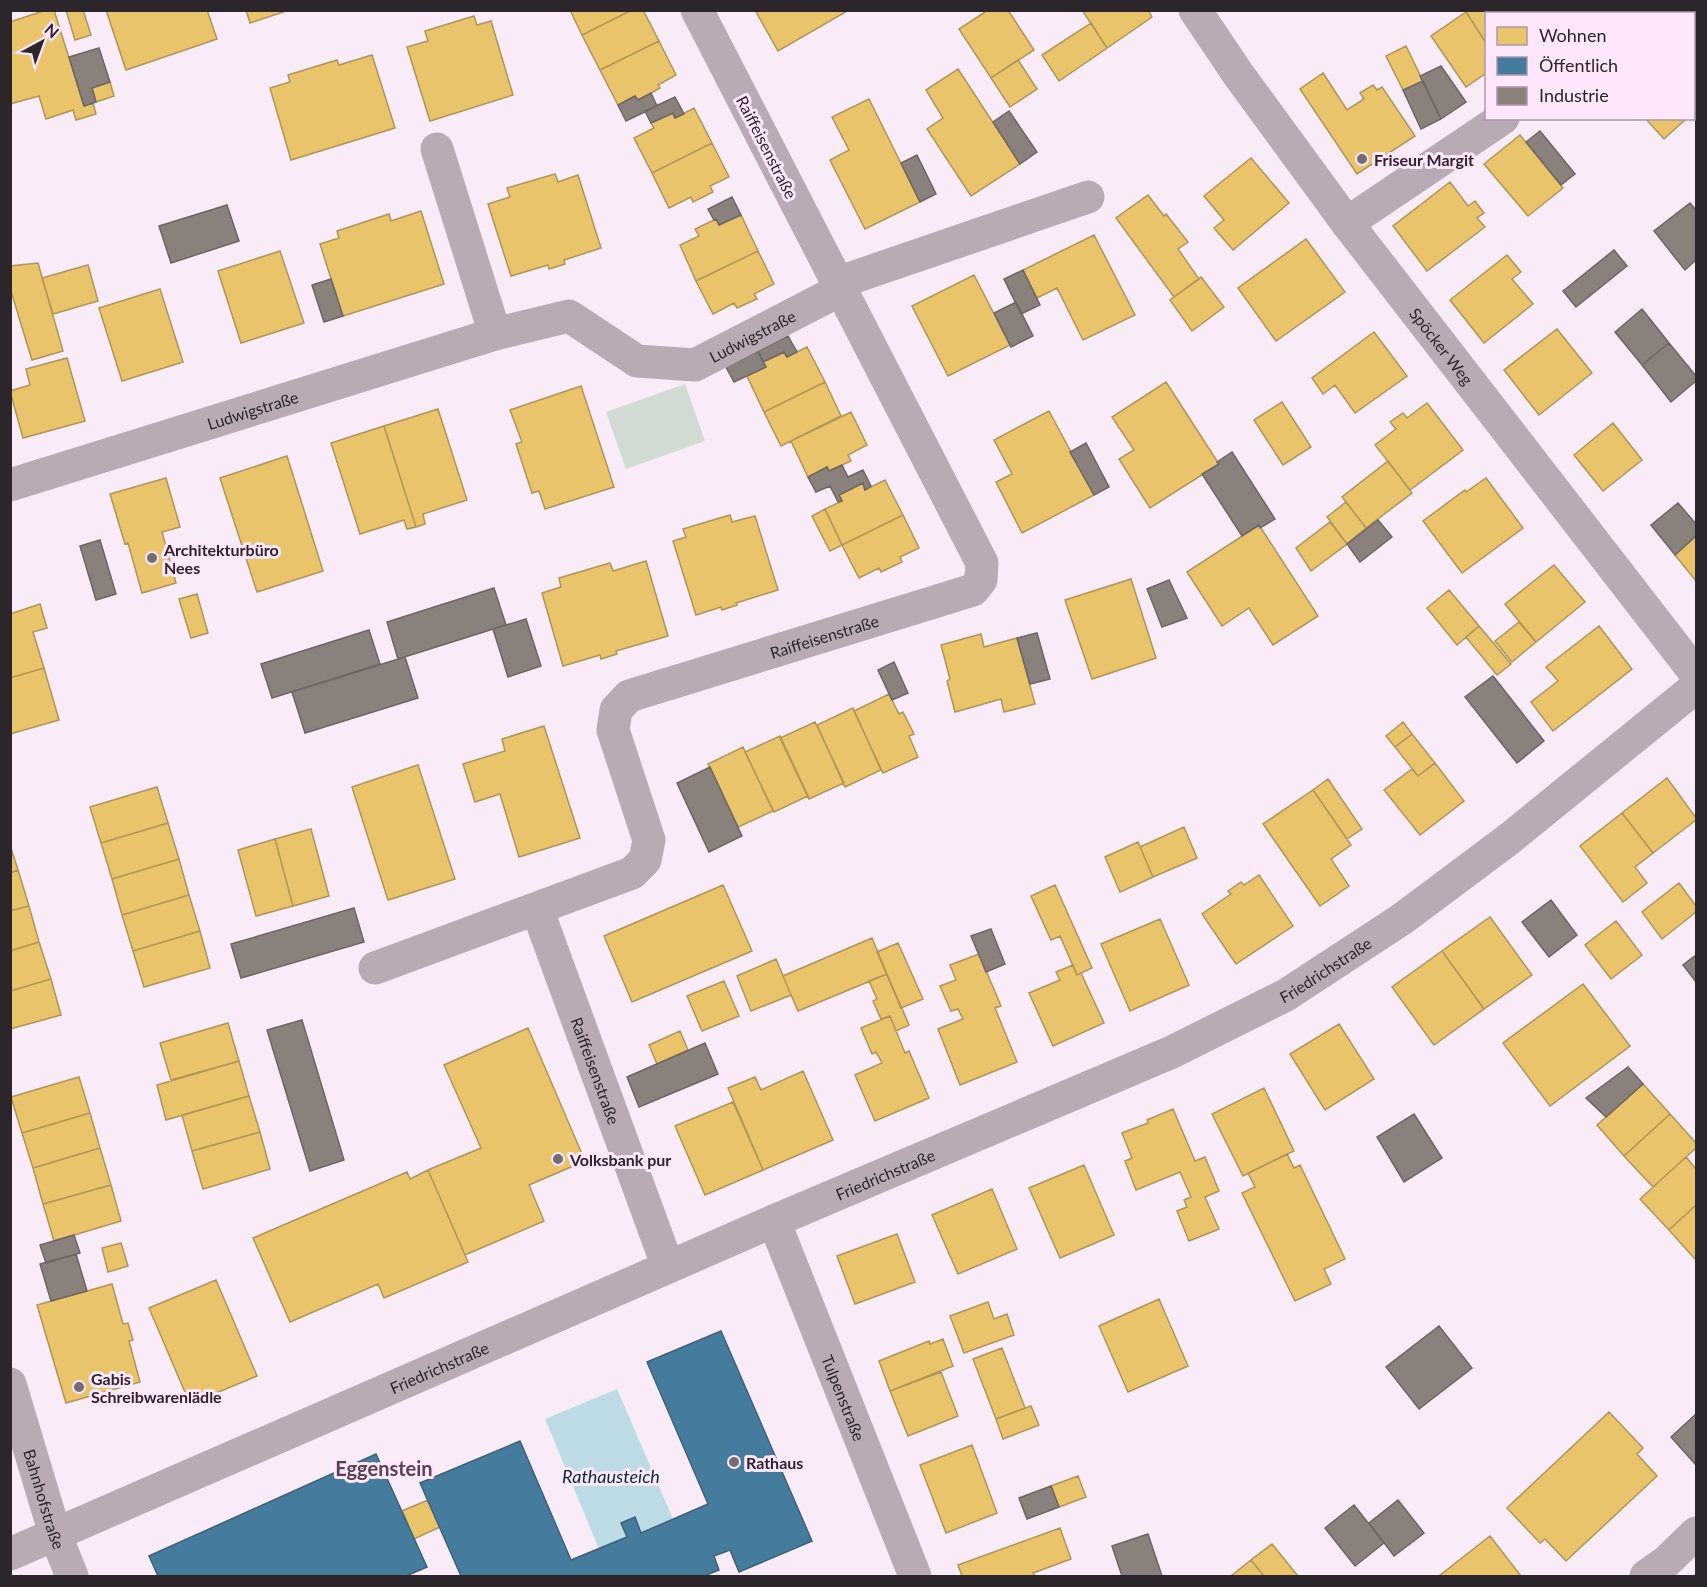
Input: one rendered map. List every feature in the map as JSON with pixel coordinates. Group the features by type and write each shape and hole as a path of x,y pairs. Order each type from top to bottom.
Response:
{"street":[{"name":"Raiffeisenstraße","path":"375,968 632,873 645,860 649,840 613,730 616,710 629,696 973,590 981,580 982,563 697,10"},
{"name":"Spöcker Weg","path":"1195,10 1238,74 1347,223 1696,674"},
{"path":"1347,223 1500,120"},
{"path":"437,148 495,334"},
{"path":"838,287 1088,197"},
{"name":"Ludwigstraße","path":"10,485 495,334 569,315 637,361 695,365 838,287"},
{"name":"Friedrichstraße","path":"10,1554 774,1221 1172,1052 1286,994 1402,919 1509,839 1696,687"},
{"name":"Raiffeisenstraße","path":"537,909 668,1267"},
{"name":"Tulpenstraße","path":"774,1221 915,1576"},
{"name":"Bahnhofstraße","path":"10,1384 55,1534 72,1576"},
{"path":"1664,1572 1696,1533"}],"shaded area":[{"path":"685,384 705,441 626,469 606,412"}],"water":[{"name":"Rathausteich","path":"617,1389 673,1519 641,1533 634,1517 621,1523 627,1537 599,1549 545,1419"}],"building: Wohnen":[{"path":"46,10 54,10 84,106 93,103 96,114 76,120 73,110 46,119 39,96 10,104 10,22"},
{"path":"66,10 83,10 91,35 75,40"},
{"path":"106,10 207,10 217,39 126,70"},
{"path":"246,10 289,10 250,23"},
{"path":"570,10 632,10 582,35"},
{"path":"632,10 643,10 659,41 600,70 582,35"},
{"path":"755,10 849,10 778,51"},
{"path":"988,10 1008,10 1034,50 991,78 959,29"},
{"path":"1082,10 1148,10 1152,17 1107,48"},
{"path":"1468,10 1512,10 1513,12 1485,12 1485,41 1466,12"},
{"path":"1512,10 1564,10 1565,12 1513,12"},
{"path":"1466,12 1485,41 1485,74 1466,87 1431,36"},
{"path":"474,16 477,25 491,21 513,95 430,121 407,47 428,41 425,31"},
{"path":"1091,23 1107,48 1059,81 1042,55"},
{"path":"659,41 676,75 658,85 660,88 638,100 635,96 618,105 600,70"},
{"path":"1695,42 1696,44 1695,112"},
{"path":"1406,46 1423,81 1403,90 1386,56"},
{"path":"372,55 395,128 291,160 270,88 290,82 288,75 337,60 339,65"},
{"path":"1018,60 1037,89 1010,107 991,78"},
{"path":"958,69 1020,164 971,196 927,129 943,118 926,90"},
{"path":"1323,73 1347,110 1364,99 1360,93 1373,85 1377,90 1382,87 1415,136 1357,174 1300,89"},
{"path":"110,82 114,96 96,102 92,88"},
{"path":"869,99 920,202 865,229 830,160 849,150 832,117"},
{"path":"694,108 712,143 652,173 634,138 654,128 651,123 673,113 675,118"},
{"path":"1647,120 1685,120 1664,139"},
{"path":"1520,135 1563,188 1528,216 1484,164"},
{"path":"712,143 729,177 710,186 713,192 693,202 691,197 669,208 652,173"},
{"path":"1251,158 1289,203 1233,250 1214,228 1224,220 1204,196"},
{"path":"555,174 558,182 578,175 601,248 564,260 565,264 549,269 548,265 511,276 488,204 510,197 507,188"},
{"path":"1450,182 1468,206 1475,201 1484,213 1477,218 1485,227 1427,271 1393,226"},
{"path":"1148,195 1188,242 1178,249 1199,279 1174,297 1116,218"},
{"path":"421,211 444,284 343,316 320,244 339,238 337,231 389,214 391,221"},
{"path":"741,215 758,251 696,281 680,245 699,236 695,229 716,219 719,225"},
{"path":"1094,235 1135,315 1083,340 1057,288 1037,298 1023,270"},
{"path":"1306,239 1345,292 1276,341 1238,288"},
{"path":"280,251 304,323 241,343 218,271"},
{"path":"758,251 774,284 754,294 757,299 737,308 734,303 713,314 696,281"},
{"path":"1507,255 1521,272 1512,279 1533,304 1484,343 1450,300"},
{"path":"38,263 63,351 32,360 10,288 10,266"},
{"path":"88,265 98,301 53,314 42,278"},
{"path":"974,275 1010,345 948,376 912,306"},
{"path":"1201,277 1224,307 1192,331 1170,300"},
{"path":"160,289 183,362 122,381 99,308"},
{"path":"1557,329 1592,373 1539,415 1504,370"},
{"path":"1374,332 1407,376 1355,413 1335,385 1323,394 1312,378"},
{"path":"807,347 825,382 764,412 747,376 766,367 763,362 784,352 787,357"},
{"path":"67,358 85,421 23,438 10,391 30,385 26,369"},
{"path":"825,382 841,416 781,446 764,412"},
{"path":"1166,382 1219,464 1150,508 1119,459 1134,450 1112,417"},
{"path":"581,386 614,487 545,509 539,491 532,493 516,444 522,442 510,410"},
{"path":"1282,402 1311,447 1283,465 1254,420"},
{"path":"1427,403 1463,450 1410,490 1375,445 1396,429 1390,422 1403,413 1407,418"},
{"path":"438,409 467,500 423,514 425,524 416,527 384,426"},
{"path":"1049,411 1094,495 1022,533 996,482 1012,474 994,440"},
{"path":"851,412 867,445 848,455 851,461 829,471 827,467 808,477 791,441"},
{"path":"1613,423 1642,460 1603,491 1574,455"},
{"path":"384,426 416,527 407,529 404,520 360,534 331,443"},
{"path":"287,456 323,571 257,592 220,478"},
{"path":"1388,461 1412,493 1366,528 1342,497"},
{"path":"166,478 180,527 162,532 176,583 142,593 128,543 125,544 110,494"},
{"path":"1486,478 1523,528 1462,573 1423,521 1465,490 1466,492"},
{"path":"885,480 903,515 842,545 825,509 842,501 839,495 863,483 865,490"},
{"path":"1346,502 1366,528 1347,544 1327,517"},
{"path":"825,509 842,545 830,551 812,516"},
{"path":"730,515 732,522 755,516 778,590 736,603 737,605 722,610 721,607 696,615 673,541 686,537 683,529"},
{"path":"903,515 919,548 900,557 902,562 881,572 879,568 859,578 842,545"},
{"path":"1330,522 1347,544 1311,571 1296,548"},
{"path":"1259,525 1318,616 1273,645 1249,608 1222,626 1187,572"},
{"path":"1696,536 1696,581 1675,555"},
{"path":"646,561 668,636 616,651 617,654 601,659 600,655 563,666 542,593 561,587 559,578 610,563 613,571"},
{"path":"1554,565 1585,602 1536,642 1505,604"},
{"path":"1131,579 1156,658 1092,679 1065,600"},
{"path":"1449,590 1479,626 1457,645 1427,608"},
{"path":"197,594 208,633 191,638 179,599"},
{"path":"40,604 47,628 33,632 44,668 10,678 10,614"},
{"path":"1519,622 1536,642 1512,662 1495,641"},
{"path":"1479,626 1511,664 1497,675 1466,637"},
{"path":"1599,626 1632,669 1553,731 1531,702 1558,681 1546,667"},
{"path":"981,634 984,647 1017,638 1035,704 1004,712 1001,699 955,712 947,681 950,679 941,645"},
{"path":"44,668 59,720 10,734 10,678"},
{"path":"889,694 899,714 903,712 914,734 909,736 918,757 883,773 854,711"},
{"path":"853,708 881,770 845,787 817,725"},
{"path":"815,722 844,783 809,799 780,738"},
{"path":"1403,722 1412,734 1395,747 1386,736"},
{"path":"544,726 580,838 519,857 500,794 475,802 463,764 505,751 502,739"},
{"path":"1412,734 1435,763 1418,776 1395,747"},
{"path":"780,736 808,796 774,812 745,752"},
{"path":"743,747 773,811 738,827 708,764"},
{"path":"1435,763 1464,801 1420,835 1384,790 1412,769 1418,776"},
{"path":"418,765 455,879 388,900 352,787"},
{"path":"1667,778 1696,820 1653,853 1622,813"},
{"path":"1328,779 1362,829 1347,839 1313,790"},
{"path":"157,787 168,823 101,843 90,807"},
{"path":"1313,790 1351,845 1331,859 1349,886 1320,906 1263,824"},
{"path":"1622,813 1653,853 1635,867 1647,883 1623,902 1580,846"},
{"path":"168,823 179,859 112,879 101,843"},
{"path":"1184,827 1197,858 1153,877 1140,847"},
{"path":"311,829 329,896 293,906 275,839"},
{"path":"275,839 293,906 256,916 238,850"},
{"path":"1138,842 1153,877 1120,892 1105,857"},
{"path":"10,845 18,870 10,873"},
{"path":"179,859 189,895 122,915 112,879"},
{"path":"18,870 29,906 10,911 10,873"},
{"path":"1259,875 1293,926 1236,964 1202,914 1231,894 1228,891 1241,882 1244,885"},
{"path":"1679,883 1696,906 1696,912 1662,939 1642,912"},
{"path":"723,885 752,951 632,1002 604,936"},
{"path":"1055,885 1092,968 1077,975 1060,936 1051,940 1031,896"},
{"path":"189,895 200,931 133,951 122,915"},
{"path":"29,906 39,942 10,951 10,911"},
{"path":"1490,917 1532,975 1484,1009 1442,951"},
{"path":"1160,919 1189,985 1130,1011 1101,944"},
{"path":"1616,921 1642,955 1611,979 1585,945"},
{"path":"200,931 210,968 144,987 133,951"},
{"path":"872,938 887,974 798,1011 783,976"},
{"path":"39,942 51,979 10,991 10,951"},
{"path":"898,943 923,999 901,1008 877,952"},
{"path":"1442,951 1484,1009 1434,1045 1392,987"},
{"path":"979,954 1001,1006 995,1008 1017,1062 960,1085 938,1029 963,1019 958,1009 951,1011 940,986 956,980 950,965"},
{"path":"776,959 791,995 751,1011 737,976"},
{"path":"1073,965 1077,975 1081,973 1104,1023 1053,1046 1029,993 1060,980 1056,972"},
{"path":"887,974 909,1025 896,1031 890,1016 881,1019 873,1001 877,999 869,981"},
{"path":"51,979 61,1015 10,1029 10,991"},
{"path":"724,981 739,1016 702,1031 687,996"},
{"path":"1583,984 1630,1046 1550,1106 1503,1043"},
{"path":"890,1016 905,1053 909,1051 929,1098 875,1121 855,1075 882,1063 876,1052 872,1054 861,1028"},
{"path":"228,1023 239,1061 171,1080 160,1043"},
{"path":"1339,1024 1374,1079 1325,1110 1290,1054"},
{"path":"528,1028 585,1161 529,1185 544,1221 465,1255 428,1170 481,1148 444,1065"},
{"path":"680,1031 688,1050 657,1064 649,1045"},
{"path":"239,1061 249,1096 166,1120 157,1085"},
{"path":"803,1071 833,1140 763,1170 728,1088 755,1077 761,1090"},
{"path":"79,1077 90,1113 22,1133 11,1097"},
{"path":"1643,1084 1670,1114 1624,1156 1597,1125"},
{"path":"1264,1088 1294,1151 1243,1176 1212,1114"},
{"path":"249,1096 260,1132 192,1151 182,1115"},
{"path":"733,1102 763,1170 705,1195 675,1126"},
{"path":"1173,1109 1195,1161 1205,1157 1219,1191 1205,1197 1219,1229 1189,1241 1177,1211 1187,1207 1184,1200 1191,1197 1180,1172 1136,1190 1125,1161 1132,1158 1122,1133 1148,1123 1147,1120"},
{"path":"90,1113 100,1148 33,1168 22,1133"},
{"path":"1670,1114 1696,1143 1696,1148 1653,1187 1624,1156"},
{"path":"260,1132 270,1169 203,1189 192,1151"},
{"path":"100,1148 111,1185 43,1204 33,1168"},
{"path":"1287,1154 1294,1168 1300,1165 1345,1259 1324,1269 1331,1284 1295,1301 1242,1193 1255,1187 1248,1173"},
{"path":"1686,1157 1696,1169 1696,1205 1669,1230 1640,1199"},
{"path":"1084,1165 1114,1235 1060,1258 1029,1188"},
{"path":"428,1170 468,1262 384,1298 378,1284 290,1322 253,1238 407,1172 410,1179"},
{"path":"111,1185 121,1221 54,1241 43,1204"},
{"path":"992,1189 1017,1249 958,1274 932,1215"},
{"path":"1696,1205 1696,1260 1669,1230"},
{"path":"897,1234 915,1282 855,1304 837,1256"},
{"path":"121,1243 128,1266 108,1272 102,1248"},
{"path":"216,1280 257,1376 190,1404 149,1308"},
{"path":"112,1284 123,1324 128,1323 133,1340 129,1341 140,1382 66,1403 37,1305"},
{"path":"1159,1299 1188,1366 1128,1392 1099,1326"},
{"path":"988,1302 994,1319 1007,1314 1014,1335 964,1353 950,1316"},
{"path":"943,1339 953,1366 890,1391 879,1361 929,1341 930,1344"},
{"path":"1002,1348 1025,1408 996,1419 973,1359"},
{"path":"941,1372 958,1416 908,1436 890,1391"},
{"path":"1031,1406 1039,1425 1003,1439 996,1419"},
{"path":"1609,1412 1643,1448 1637,1454 1657,1476 1566,1561 1545,1539 1540,1543 1507,1508"},
{"path":"972,1445 997,1513 946,1533 920,1465"},
{"path":"1078,1476 1086,1497 1059,1507 1051,1486"},
{"path":"428,1500 440,1527 414,1539 402,1511"},
{"path":"1060,1528 1071,1559 1033,1573 1035,1576 962,1576 958,1565"},
{"path":"1490,1536 1521,1576 1439,1576"},
{"path":"1272,1544 1298,1576 1264,1576 1251,1560"},
{"path":"1251,1560 1264,1576 1231,1576"}],"building: Öffentlich":[{"name":"Rathaus","path":"721,1331 812,1541 739,1572 730,1550 714,1556 719,1570 704,1576 461,1576 420,1483 520,1441 571,1560 627,1537 621,1523 635,1517 641,1533 708,1504 647,1362"},
{"path":"376,1454 427,1567 406,1576 158,1576 149,1556"}],"building: Industrie":[{"path":"99,48 110,82 92,88 96,102 84,106 69,57"},
{"path":"1441,66 1466,102 1441,119 1420,76"},
{"path":"1423,81 1441,119 1421,129 1403,90"},
{"path":"651,93 657,106 626,121 618,105 635,96 638,100"},
{"path":"675,97 684,114 675,118 673,113 651,123 645,111"},
{"path":"1009,111 1037,152 1020,164 993,122"},
{"path":"1540,131 1575,174 1561,185 1526,142"},
{"path":"917,155 936,194 920,202 901,163"},
{"path":"732,197 741,215 719,225 708,209"},
{"path":"1690,203 1696,210 1696,260 1685,270 1654,231"},
{"path":"227,205 239,241 171,263 159,226"},
{"path":"1614,250 1627,266 1576,307 1563,291"},
{"path":"1023,270 1040,305 1021,314 1004,279"},
{"path":"331,279 343,316 324,322 312,285"},
{"path":"1016,302 1033,336 1011,347 994,313"},
{"path":"1642,309 1669,343 1642,365 1615,332"},
{"path":"788,336 797,352 787,357 784,352 763,362 758,351"},
{"path":"1669,343 1696,376 1696,381 1671,402 1642,365"},
{"path":"758,351 766,367 734,382 726,367"},
{"path":"1086,443 1109,487 1094,495 1070,452"},
{"path":"1232,452 1275,519 1260,528 1259,525 1242,536 1202,474 1219,464 1217,462"},
{"path":"842,465 848,477 863,470 871,486 865,490 863,483 839,495 842,501 838,502 830,486 816,492 808,477 827,467 829,471"},
{"path":"1678,503 1696,524 1696,536 1675,555 1651,525"},
{"path":"1378,520 1392,537 1360,562 1347,544"},
{"path":"100,540 116,594 96,600 80,546"},
{"path":"1169,580 1187,618 1162,627 1147,589"},
{"path":"494,588 506,625 398,659 387,622"},
{"path":"526,619 541,666 508,677 493,629"},
{"path":"369,630 380,664 272,698 261,664"},
{"path":"1037,633 1050,679 1030,684 1017,638"},
{"path":"405,657 418,698 305,733 292,692"},
{"path":"894,662 908,693 892,700 878,670"},
{"path":"1493,676 1544,741 1517,763 1465,697"},
{"path":"710,767 742,836 709,852 677,783"},
{"path":"1551,900 1577,935 1549,957 1522,922"},
{"path":"354,908 364,942 241,978 231,944"},
{"path":"991,929 1005,964 986,972 971,936"},
{"path":"1696,955 1696,982 1683,965"},
{"path":"302,1020 344,1160 310,1171 267,1030"},
{"path":"705,1043 718,1074 639,1107 627,1077"},
{"path":"1628,1067 1643,1084 1606,1117 1586,1098"},
{"path":"1414,1114 1442,1158 1404,1182 1377,1137"},
{"path":"74,1235 80,1253 46,1263 40,1245"},
{"path":"76,1254 87,1291 51,1301 40,1264"},
{"path":"1439,1326 1472,1368 1419,1409 1386,1367"},
{"path":"1696,1414 1696,1465 1671,1437"},
{"path":"1051,1486 1059,1507 1027,1519 1019,1498"},
{"path":"1398,1500 1424,1533 1394,1556 1369,1523"},
{"path":"1354,1505 1384,1543 1355,1566 1325,1528"},
{"path":"1148,1534 1162,1576 1122,1576 1112,1546"}],"place":[{"name":"Friseur Margit","path":"1362,159"},
{"name":"Architekturbüro Nees","path":"152,558"},
{"name":"Volksbank pur","path":"558,1159"},
{"name":"Gabis Schreibwarenlädle","path":"79,1387"},
{"name":"Rathaus","path":"734,1462"}],"district":[{"name":"Eggenstein","path":"384,1468"}]}
